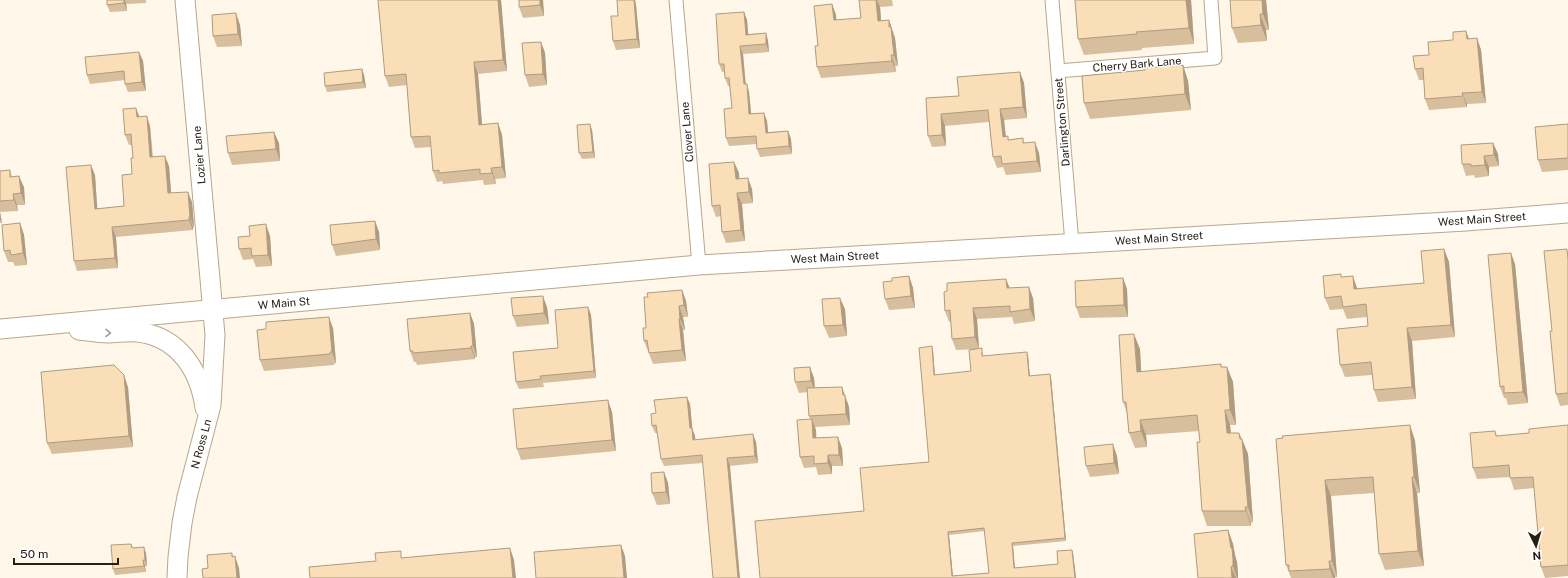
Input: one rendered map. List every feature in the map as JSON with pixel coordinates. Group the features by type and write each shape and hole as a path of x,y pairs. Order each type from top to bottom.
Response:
{"main road":[{"name":"Lozier Lane","path":"185,0 214,309"},
{"name":"West Main Street","path":"699,265 1466,221 1568,213"},
{"name":"W Main St","path":"0,329 699,265"},
{"name":"N Ross Ln","path":"177,578 182,523 211,405 215,335 214,309"},
{"path":"41,325 106,333 136,332 159,338 171,344 188,361 197,375 204,393 206,425"}],"street":[{"name":"Clover Lane","path":"676,0 699,265"},
{"name":"Darlington Street","path":"1052,0 1072,244"},
{"name":"Cherry Bark Lane","path":"1058,71 1215,58 1211,0"}],"building":[{"path":"107,0 124,0 124,3 107,5"},
{"path":"378,0 498,0 503,60 474,62 479,125 498,123 502,167 491,168 492,173 480,174 480,169 439,173 439,170 433,171 430,136 411,137 406,74 385,76"},
{"path":"519,0 540,0 540,5 519,7"},
{"path":"617,0 634,0 637,39 613,41 611,16 618,16"},
{"path":"859,0 876,0 878,21 889,20 894,55 891,55 892,61 817,67 815,46 818,46 814,6 832,4 834,20 861,18"},
{"path":"1075,0 1186,0 1189,28 1136,32 1137,34 1078,39"},
{"path":"1230,0 1262,0 1263,14 1260,14 1261,25 1232,28"},
{"path":"744,12 746,35 766,33 766,44 740,46 744,84 747,84 749,114 764,113 766,133 788,131 789,146 757,149 756,136 726,138 724,109 732,108 729,78 725,78 724,64 719,64 716,14"},
{"path":"236,13 238,34 213,36 212,15"},
{"path":"1466,31 1467,39 1477,38 1482,92 1462,93 1463,96 1425,99 1423,68 1415,69 1413,56 1429,55 1428,42 1453,40 1453,32"},
{"path":"541,42 543,74 525,75 522,43"},
{"path":"139,52 142,82 125,84 124,71 87,75 85,57"},
{"path":"1183,65 1185,94 1084,103 1082,76"},
{"path":"362,69 363,82 325,86 324,73"},
{"path":"1020,72 1023,107 1000,109 1003,137 1008,136 1008,140 1023,138 1023,143 1035,142 1037,161 1002,164 1001,156 993,157 988,110 941,114 942,135 928,136 926,98 959,96 957,77"},
{"path":"136,108 137,117 147,116 150,157 165,156 168,193 188,192 189,220 112,227 115,258 74,261 66,167 91,165 95,209 124,206 122,175 132,174 131,158 133,158 131,134 125,135 123,109"},
{"path":"590,124 593,152 579,153 577,125"},
{"path":"1568,124 1568,158 1538,160 1535,127"},
{"path":"274,132 276,149 228,153 226,136"},
{"path":"1493,143 1494,155 1484,156 1485,165 1471,166 1471,164 1462,164 1461,145"},
{"path":"734,162 736,179 748,178 749,192 737,193 741,230 722,232 720,205 712,206 709,164"},
{"path":"10,170 10,177 19,176 21,193 13,194 14,200 0,201 0,171"},
{"path":"375,221 376,239 332,245 330,225"},
{"path":"20,223 23,253 11,255 10,250 4,251 2,225"},
{"path":"266,224 268,255 252,256 251,248 239,249 238,237 250,236 249,226"},
{"path":"1444,249 1451,325 1407,328 1412,387 1374,390 1371,362 1340,365 1337,329 1368,326 1366,304 1343,307 1341,296 1325,298 1323,276 1341,274 1341,277 1353,276 1354,289 1424,283 1421,251"},
{"path":"1567,249 1568,393 1556,394 1550,331 1552,331 1544,251"},
{"path":"1511,253 1523,392 1504,393 1504,386 1500,387 1488,255"},
{"path":"909,276 911,296 885,299 883,282 892,281 892,278"},
{"path":"1123,278 1124,305 1076,307 1075,281"},
{"path":"1006,279 1007,288 1029,287 1030,309 1010,312 1010,306 973,308 975,337 952,339 950,310 945,311 944,292 947,291 947,283"},
{"path":"682,290 684,305 679,306 679,319 682,350 649,353 647,340 644,341 643,328 646,328 644,297 648,297 647,293"},
{"path":"543,296 544,313 513,316 511,298"},
{"path":"840,298 843,325 824,326 822,299"},
{"path":"588,307 594,371 540,376 541,379 516,382 513,352 558,348 555,310"},
{"path":"470,313 473,346 471,346 471,348 413,353 413,351 410,351 407,319"},
{"path":"329,317 332,352 330,352 330,354 260,360 257,330 266,329 266,322"},
{"path":"1134,334 1137,372 1221,364 1221,367 1227,367 1230,410 1225,410 1227,433 1239,433 1240,439 1242,439 1248,507 1245,507 1246,511 1202,511 1197,442 1200,442 1197,415 1140,420 1141,431 1129,433 1126,402 1123,402 1119,335"},
{"path":"932,346 934,375 971,371 969,350 982,348 982,356 1027,352 1029,376 1050,374 1065,538 1012,543 1014,568 1058,564 1057,551 1072,550 1075,578 760,578 755,521 864,511 860,468 929,462 919,348","holes":["984,528 989,573 952,576 948,532"]},
{"path":"114,365 124,375 129,436 47,443 41,372"},
{"path":"810,367 811,381 795,382 794,368"},
{"path":"842,387 843,395 845,395 846,414 809,416 807,388"},
{"path":"687,397 690,428 692,428 693,440 753,434 755,456 727,458 738,578 713,578 702,455 661,459 656,425 652,426 651,414 656,413 654,400"},
{"path":"608,400 612,440 517,449 513,409"},
{"path":"812,419 813,438 838,437 839,455 828,455 828,463 814,464 814,456 800,457 797,420"},
{"path":"1410,425 1414,477 1412,477 1418,551 1379,554 1373,477 1325,480 1332,561 1329,561 1330,569 1289,571 1289,565 1286,565 1276,439 1283,438 1282,436"},
{"path":"1568,425 1568,565 1541,567 1533,477 1510,478 1509,465 1473,468 1470,433 1495,431 1496,436 1529,433 1529,429"},
{"path":"1113,444 1114,463 1086,466 1084,447"},
{"path":"664,472 666,492 652,493 651,473"},
{"path":"1228,530 1233,559 1233,566 1231,567 1232,578 1198,578 1194,534"},
{"path":"131,544 132,548 144,547 144,566 113,569 111,545"},
{"path":"621,545 624,578 536,578 534,552"},
{"path":"510,548 513,578 310,578 309,567 376,561 375,553 401,551 401,558"},
{"path":"232,553 232,557 235,556 237,578 203,578 202,569 208,568 207,555"}]}
